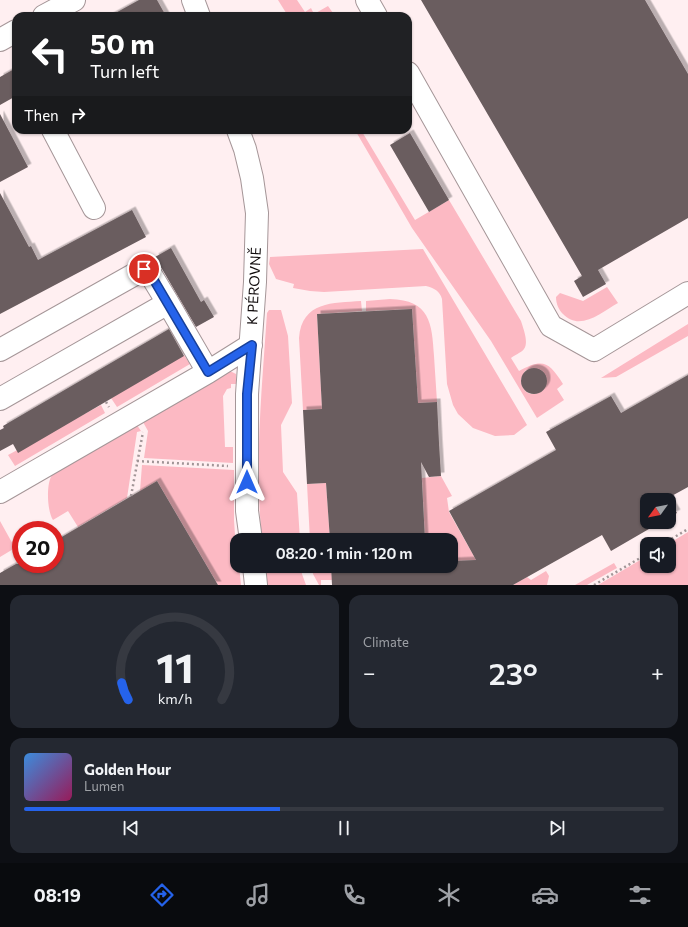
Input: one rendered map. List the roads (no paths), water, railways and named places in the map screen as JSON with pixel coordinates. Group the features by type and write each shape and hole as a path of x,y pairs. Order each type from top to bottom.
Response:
{"street":[{"path":"52,12 74,0"},
{"path":"193,0 198,12"},
{"path":"367,0 374,12"},
{"path":"0,40 12,34"},
{"path":"412,80 551,326 594,350 688,293"},
{"path":"55,134 94,208"},
{"name":"K PÉROVNĚ","path":"239,134 252,178 257,213 252,345 247,394 247,511 250,533"},
{"path":"0,350 144,269 148,270 208,372"},
{"path":"0,400 168,303"},
{"path":"0,492 252,345"},
{"path":"255,573 256,585"}]}
